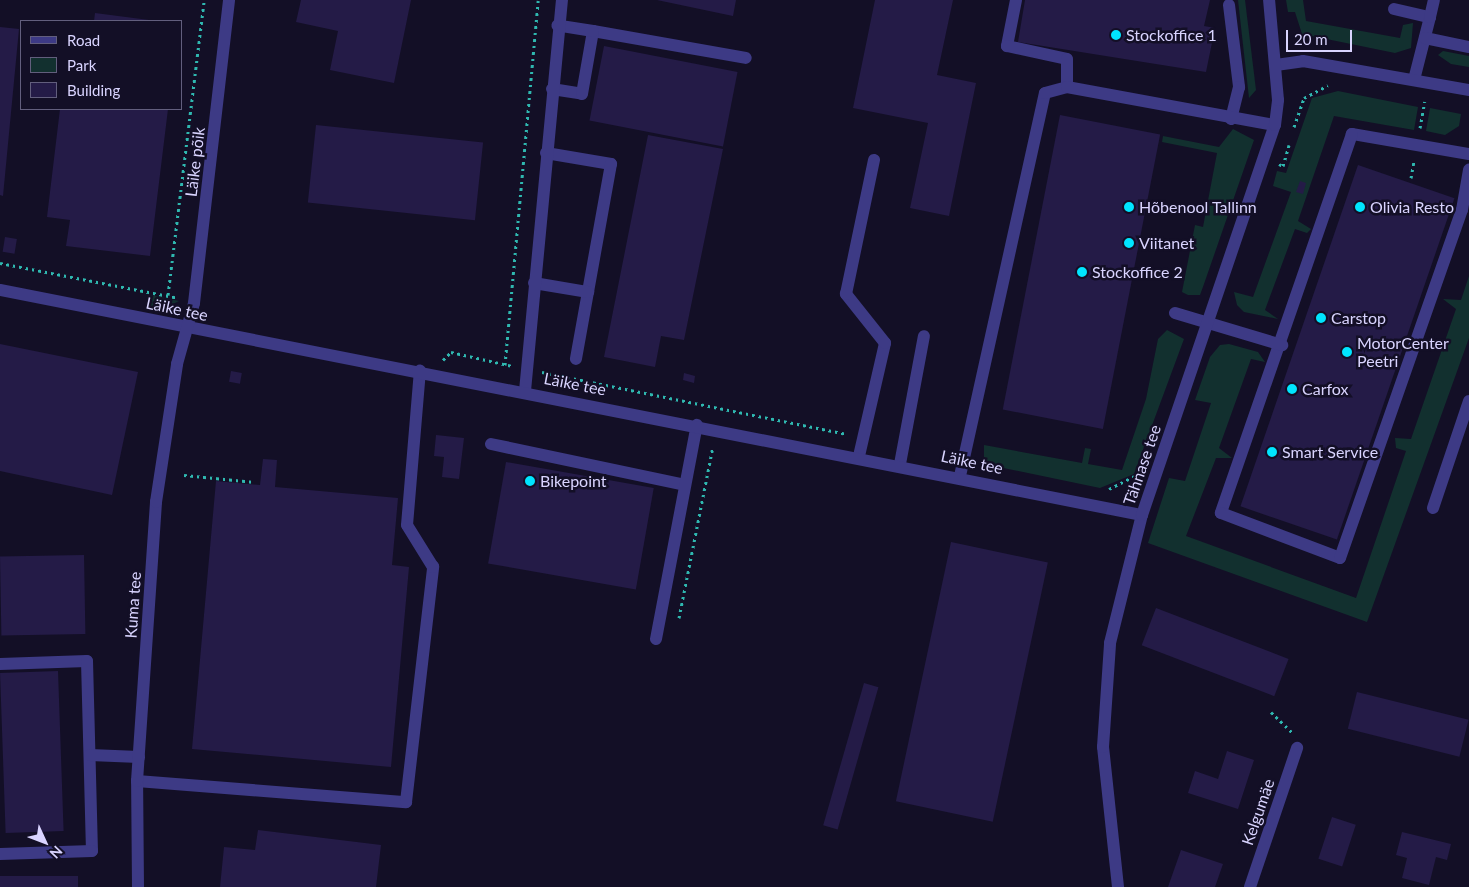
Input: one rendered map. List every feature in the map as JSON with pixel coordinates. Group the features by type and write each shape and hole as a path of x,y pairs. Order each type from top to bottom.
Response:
{"street":[{"name":"Läike põik","path":"186,328 194,303 229,0"},
{"path":"525,391 558,24 562,0"},
{"path":"1016,0 1007,46 1067,59 1067,87"},
{"name":"Tähnase tee","path":"1118,887 1103,746 1110,643 1142,515 1275,125 1276,65 1269,0"},
{"path":"1414,80 1434,0"},
{"path":"1229,6 1239,87 1231,119"},
{"path":"1394,9 1430,17"},
{"path":"558,24 746,58"},
{"path":"552,89 582,94 593,31"},
{"path":"1425,38 1469,47"},
{"path":"1276,65 1303,61 1469,90"},
{"path":"960,476 1045,93 1067,87 1231,119 1275,125"},
{"path":"1469,154 1352,134 1282,344 1221,513 1340,558 1462,210 1469,170"},
{"path":"546,153 611,164 576,359"},
{"path":"859,456 885,343 846,294 874,160"},
{"path":"534,283 588,292"},
{"name":"Läike tee","path":"0,290 186,328 525,391 900,464 1142,515"},
{"path":"1176,313 1282,344"},
{"name":"Kuma tee","path":"138,887 137,781 156,502 186,328"},
{"path":"900,464 924,336"},
{"path":"137,781 406,802 433,567 407,525 420,371"},
{"path":"1433,508 1469,401"},
{"path":"656,639 697,425"},
{"path":"491,444 685,485"},
{"path":"0,664 87,662 92,851 0,854"},
{"name":"Kelgumäe","path":"1250,887 1297,748"},
{"path":"90,755 139,757"}],"path":[{"path":"168,295 204,0"},
{"path":"505,365 538,0"},
{"path":"1278,164 1283,166 1304,98 1332,85"},
{"path":"1416,99 1434,102"},
{"path":"1420,131 1425,101"},
{"path":"0,263 168,295 194,303"},
{"path":"435,358 443,360 451,352 505,365 863,438"},
{"path":"1100,491 1129,482 1141,469"},
{"path":"184,475 255,482"},
{"path":"1271,712 1288,725 1297,748"}],"green space":[{"path":"1238,0 1245,0 1256,90 1249,98"},
{"path":"1286,0 1303,0 1306,21 1400,38 1403,25 1413,23 1411,48 1395,53 1302,34 1295,12 1288,12"},
{"path":"1443,51 1469,56 1469,67 1451,64 1438,55"},
{"path":"1338,91 1418,107 1414,130 1334,116 1298,221 1311,229 1307,233 1295,229 1265,310 1278,319 1244,312 1237,305 1234,292 1253,297 1291,192 1273,186 1277,171 1286,173 1312,98"},
{"path":"1430,108 1461,114 1459,126 1445,135 1426,131"},
{"path":"1233,129 1254,140 1200,295 1188,295 1182,292 1195,225 1203,227 1217,153 1162,142 1163,136 1219,147"},
{"path":"1469,276 1469,338 1367,622 1148,543 1169,478 1185,481 1211,403 1195,400 1210,357 1220,345 1229,344 1258,352 1265,362 1251,359 1219,448 1232,458 1216,458 1186,536 1356,598 1406,451 1396,448 1395,438 1411,439 1456,309 1443,299 1461,300"},
{"path":"150,295 179,301 161,310 151,307"},
{"path":"1167,330 1184,339 1134,474 1100,488 984,464 984,445 1082,463 1085,448 1091,449 1088,464 1122,470 1146,399 1158,339"}],"building":[{"path":"301,0 411,0 394,83 330,70 338,31 296,22"},
{"path":"657,0 736,0 733,16"},
{"path":"875,0 953,0 937,75 976,83 949,216 910,208 928,123 853,108"},
{"name":"Stockoffice 1","path":"1025,0 1210,0 1204,26 1215,28 1206,72 1018,42"},
{"path":"95,13 149,20 94,20"},
{"path":"0,27 19,29 3,196 0,195"},
{"path":"604,46 738,72 723,147 589,121"},
{"path":"60,110 168,110 150,256 66,246 70,220 47,217"},
{"name":"Stockoffice 2","path":"1060,115 1160,134 1103,429 1003,409"},
{"path":"316,125 483,143 475,220 308,203"},
{"path":"648,135 723,149 684,340 661,336 655,367 604,357"},
{"name":"MotorCenter Peetri","path":"1358,165 1454,198 1337,540 1240,506"},
{"path":"1300,181 1306,183 1303,194 1296,192"},
{"path":"5,237 17,239 15,254 3,252"},
{"path":"0,344 138,372 112,495 0,471"},
{"path":"231,371 242,373 240,384 229,382"},
{"path":"684,373 695,376 694,383 683,380"},
{"path":"436,435 464,438 459,479 442,477 444,457 434,456"},
{"path":"263,459 277,460 275,487 398,498 392,565 409,567 391,767 192,749 216,481 260,485"},
{"path":"506,462 654,488 636,589 488,563"},
{"path":"951,542 1048,563 993,822 896,801"},
{"path":"84,555 85,634 1,635 0,556"},
{"path":"1156,608 1289,659 1274,696 1142,645"},
{"path":"58,671 64,831 6,833 0,673"},
{"path":"864,683 878,687 838,829 823,825"},
{"path":"1357,692 1469,720 1459,757 1348,729"},
{"path":"1227,751 1254,760 1238,809 1188,793 1195,771 1218,779"},
{"path":"1332,817 1356,825 1342,867 1318,859"},
{"path":"258,830 381,845 376,887 220,887 224,847 255,850"},
{"path":"1402,832 1451,844 1447,860 1436,857 1429,885 1402,878 1407,858 1396,855"},
{"path":"1181,850 1223,864 1215,887 1168,887"},
{"path":"0,876 78,876 78,887 0,887"}],"place":[{"name":"Stockoffice 1","path":"1116,35"},
{"name":"Hõbenool Tallinn","path":"1129,207"},
{"name":"Olivia Resto","path":"1360,207"},
{"name":"Viitanet","path":"1129,243"},
{"name":"Stockoffice 2","path":"1082,272"},
{"name":"Carstop","path":"1321,318"},
{"name":"MotorCenter Peetri","path":"1347,352"},
{"name":"Carfox","path":"1292,389"},
{"name":"Smart Service","path":"1272,452"},
{"name":"Bikepoint","path":"530,481"}]}
